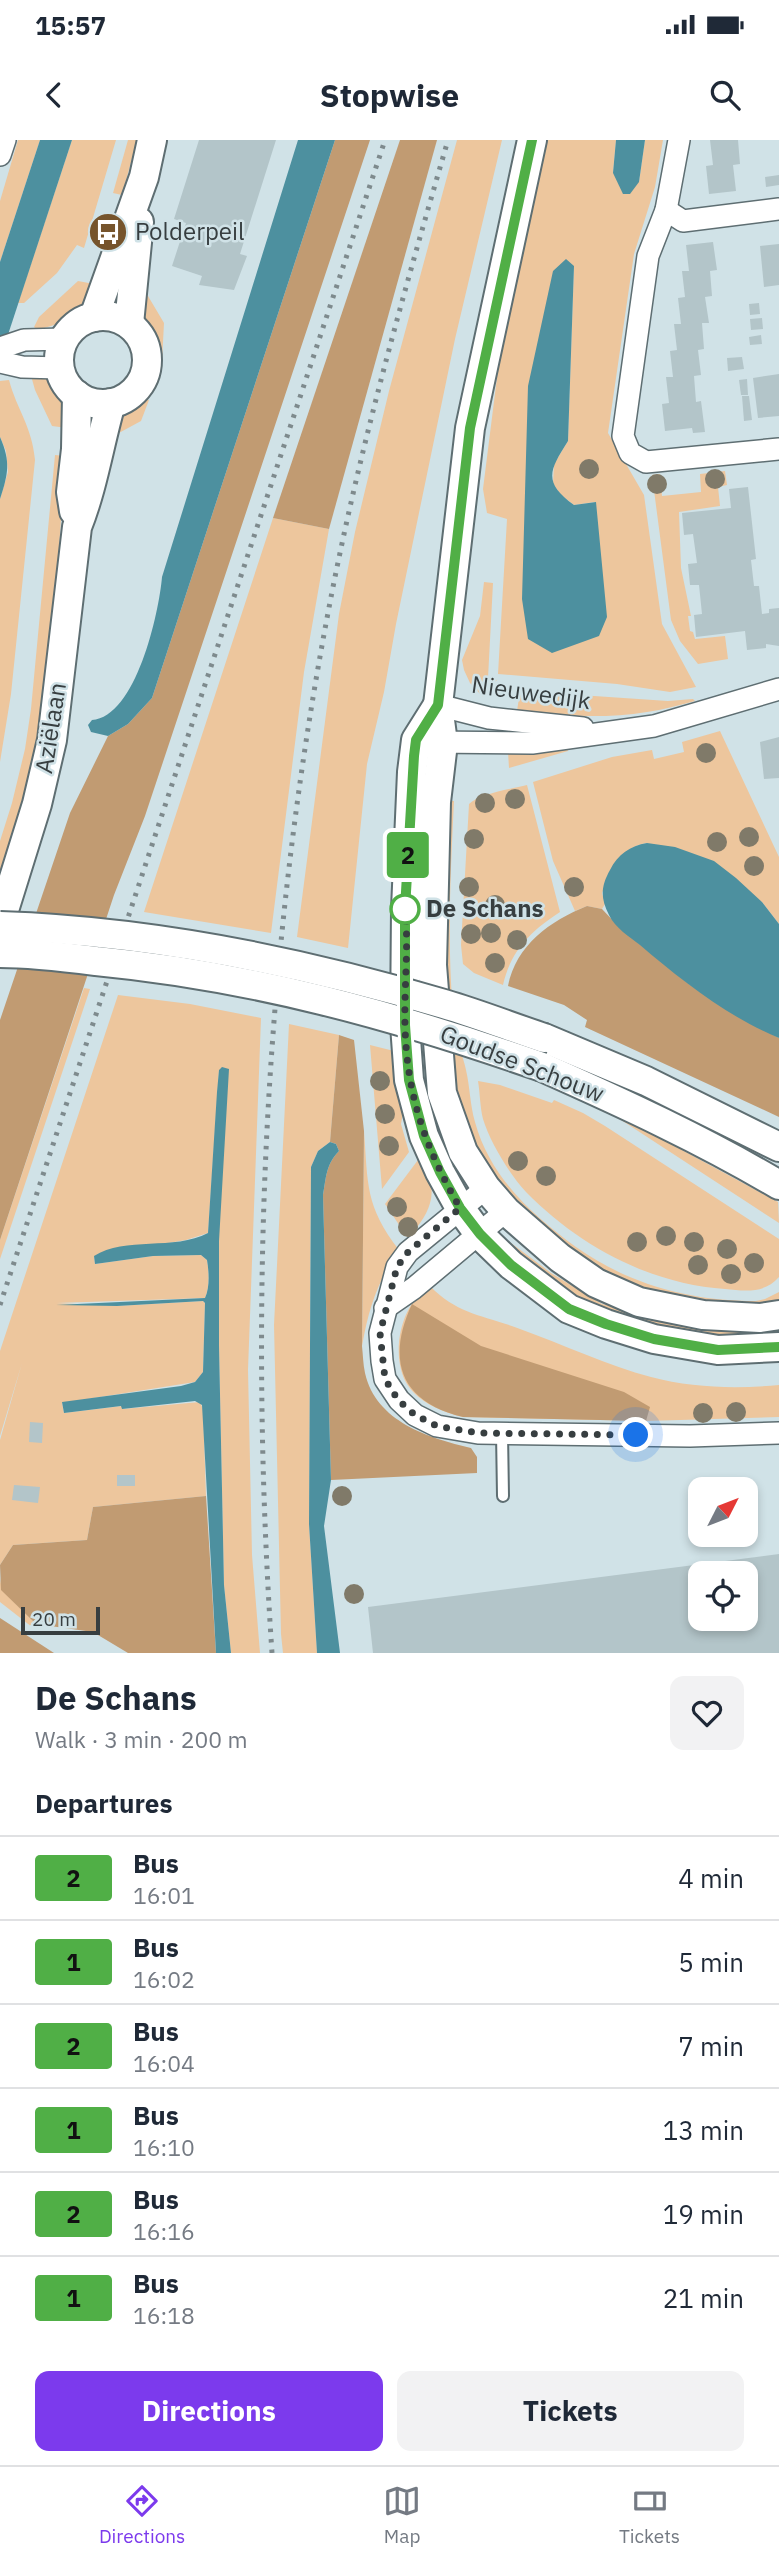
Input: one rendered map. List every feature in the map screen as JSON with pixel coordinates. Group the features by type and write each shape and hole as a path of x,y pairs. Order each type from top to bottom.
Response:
{"main road":[{"path":"129,324 144,177 152,140"},
{"path":"532,140 470,428 438,705 429,742 405,909 405,1025 409,1080 424,1136 460,1208 480,1234 511,1265 569,1309 654,1339 718,1350 779,1347"},
{"path":"94,317 144,177"},
{"path":"94,317 112,317 129,324 145,347 146,365 135,390 111,403 99,403 77,395 64,379 60,368 64,339 77,324 94,317"},
{"name":"Aziëlaan","path":"77,395 76,449 71,492 77,527"},
{"name":"Aziëlaan","path":"0,925 37,804 52,740 77,527 90,495 111,403"},
{"path":"429,742 436,802 432,952 442,1093 463,1152 486,1188 506,1211 560,1258 596,1283 639,1302 703,1315 760,1318 779,1315"},
{"name":"Goudse Schouw","path":"0,925 139,938 266,958 446,1004 544,1038 646,1081 779,1147"},
{"name":"Goudse Schouw","path":"0,953 151,966 261,985 446,1033 542,1067 661,1121 723,1152 779,1185"}],"street":[{"path":"0,155 5,140"},
{"path":"679,140 666,210 648,256 623,436 630,453 646,462 779,449"},
{"path":"666,210 684,220 779,209"},
{"path":"60,368 22,367 2,354 24,340 64,339"},
{"name":"Nieuwedijk","path":"429,742 532,743 654,726 779,689"},
{"name":"Nieuwedijk","path":"438,705 489,718 617,731"},
{"path":"486,1188 408,1252 397,1267 380,1333 382,1361 385,1379 398,1400 415,1415 437,1426 478,1433 690,1436 779,1433"},
{"path":"385,1308 506,1211"}],"lane":[{"path":"502,1433 503,1496"}],"shaded area":[{"path":"18,140 40,140 0,262 0,201"},
{"path":"72,140 116,140 84,248 77,245 57,273 24,303 18,303"},
{"path":"128,140 137,140 122,195 113,193"},
{"path":"335,140 370,140 145,816 114,895 0,1240 0,1020 70,813 108,736 128,724 152,698"},
{"path":"400,140 437,140 329,529 273,518"},
{"path":"457,140 502,140 455,339 367,764 348,948 297,937 339,614 355,532 389,391"},
{"path":"547,140 616,140 613,173 639,182 645,140 663,140 655,187 634,254 608,433 644,495 662,624 696,687 670,692 617,684 498,674 507,519 487,513 483,489 504,322","holes":["574,266 568,441 554,464 553,484 561,495 574,505 595,502 522,599"]},
{"path":"78,281 94,284 79,308 56,324 37,329 34,327 39,317"},
{"path":"140,292 148,296 164,323 162,361 143,320"},
{"path":"30,372 49,381 59,392 67,428 52,426 35,390"},
{"path":"9,380 31,437 35,460 11,694 0,762 0,499 8,472 6,451 0,437 0,381"},
{"path":"141,398 149,400 141,421 117,434 122,413"},
{"path":"55,455 65,456 58,565 42,713 23,805 0,881 0,841 25,749 31,709"},
{"path":"725,471 727,485 718,487 720,506 679,512 681,568 691,616 688,616 690,631 695,639 725,636 728,659 698,664 680,641 671,620 652,475 660,474 662,496 701,492 700,474"},
{"path":"273,518 329,529 304,672 271,933 144,912"},
{"path":"484,582 493,583 488,678 497,680 487,688 483,697 470,683 462,660 480,616"},
{"path":"520,691 695,701 631,714 566,715 517,711"},
{"path":"720,731 779,857 779,924 762,902 647,843 629,850 618,861 602,893 605,904 602,909 587,906 575,911 553,861 533,782 612,757 652,750 654,759 684,752 682,742"},
{"path":"567,747 568,751 509,768 508,752"},
{"path":"527,785 560,912 524,942 511,962 503,985 474,973 463,964 461,945 469,804 488,795"},
{"path":"445,800 454,801 450,914 453,1024 466,1070 475,1122 482,1142 502,1177 529,1208 560,1235 597,1260 639,1281 684,1294 732,1300 756,1301 779,1292 779,1306 742,1309 641,1291 584,1262 502,1191 465,1131 444,1066"},
{"path":"587,906 602,909 621,929 689,984 779,1038 779,1117 585,1027 587,1020 564,1005 508,986 519,958 537,936 560,919"},
{"path":"84,988 90,989 0,1259 0,1240"},
{"path":"118,995 190,1004 261,1018 248,1370 252,1555 260,1653 231,1653 224,1585 219,1346 219,1070 208,1233 186,1240 94,1256 95,1264 153,1256 201,1255 207,1260 208,1269 205,1298 57,1303 117,1306 205,1303 203,1372 195,1382 62,1403 64,1413 122,1406 123,1409 200,1402 203,1409 206,1496 93,1507 87,1540 13,1545 0,1565 0,1440 22,1363 0,1436 0,1351"},
{"path":"289,1024 339,1035 330,1142 318,1151 311,1167 309,1524 317,1653 283,1653 281,1634 274,1325"},
{"path":"339,1035 354,1040 364,1131 362,1346 365,1373 371,1390 392,1416 422,1433 471,1448 477,1457 477,1473 331,1480 323,1195 329,1166 339,1151 336,1144 330,1142"},
{"path":"370,1045 398,1052 405,1101 401,1124 409,1152 382,1189"},
{"path":"478,1081 500,1085 552,1103 554,1100 583,1113 779,1239 779,1277 767,1286 754,1290 697,1286 643,1270 592,1245 547,1211 514,1177 495,1148 486,1128"},
{"path":"616,1114 778,1202 779,1223 615,1116"},
{"path":"364,1131 370,1194 380,1220 399,1250 375,1296 362,1346"},
{"path":"421,1156 430,1179 431,1199 424,1218 408,1238 385,1204"},
{"path":"493,1232 551,1273 602,1304 681,1321 779,1324 779,1334 723,1335 686,1331 599,1313 567,1295"},
{"path":"430,1286 461,1309 651,1377 715,1387 779,1385 779,1417 646,1421 463,1417 432,1406 407,1384 399,1359 405,1317 411,1305"},
{"path":"412,1304 481,1346 624,1392 650,1407 646,1421 463,1417 442,1410 425,1401 412,1389 404,1376 400,1343"},
{"path":"206,1496 216,1653 128,1653 93,1632 36,1624 1,1590 0,1565 13,1545 87,1540 93,1507"},
{"path":"0,1578 2,1590 36,1624 32,1627 0,1602"},
{"path":"0,1618 54,1653 0,1653"}],"water":[{"path":"40,140 72,140 0,359 0,262"},
{"path":"298,140 335,140 152,698 128,724 108,736 91,732 88,725 92,720 108,714 121,701 133,683 142,661 156,614 162,577"},
{"path":"616,140 645,140 639,182 630,194 623,194 613,173"},
{"path":"566,259 574,266 568,441 553,468 552,476 557,490 574,505 596,502 607,617 599,636 552,653 528,639 522,599 528,386 553,271"},
{"path":"0,437 6,454 7,468 0,499"},
{"path":"647,843 675,847 714,861 762,902 779,924 779,1038 742,1020 706,997 623,932 612,920 603,898 607,876 621,855 635,846"},
{"path":"222,1067 229,1069 219,1241 219,1346 224,1585 231,1653 216,1653 202,1405 195,1401 64,1413 62,1402 195,1382 203,1372 205,1303 56,1305 205,1298 208,1269 207,1260 201,1255 153,1256 95,1264 94,1256 120,1246 180,1241 208,1233 217,1092 219,1070"},
{"path":"330,1142 336,1144 339,1151 329,1166 323,1195 331,1480 324,1526 340,1653 317,1653 309,1524 311,1167 318,1151"}],"building":[{"path":"199,140 276,140 240,254 247,256 234,290 199,285 202,276 172,266 186,223 174,219"},
{"path":"710,140 738,140 740,164 733,165 736,191 709,194 706,166 713,165"},
{"path":"779,175 779,185 766,187 765,177"},
{"path":"713,242 717,270 710,271 712,296 705,297 709,323 702,323 704,349 698,350 701,375 694,376 696,402 701,401 705,432 693,433 692,428 665,431 662,404 669,403 666,377 673,377 670,351 677,350 674,324 681,324 678,298 685,297 682,271 689,271 686,245"},
{"path":"779,244 779,285 764,287 760,246"},
{"path":"759,303 760,314 750,315 749,304"},
{"path":"762,318 763,329 751,330 750,319"},
{"path":"761,335 762,344 750,345 749,337"},
{"path":"742,357 744,369 728,371 727,358"},
{"path":"779,374 779,416 758,418 753,378"},
{"path":"747,379 748,395 741,395 739,380"},
{"path":"742,396 749,396 752,420 744,421"},
{"path":"748,487 756,559 751,560 754,586 759,586 762,614 769,613 769,609 779,608 779,646 766,644 766,648 747,650 745,631 696,637 694,615 702,614 699,585 690,585 688,564 697,563 693,534 684,535 682,513 731,508 729,489"},
{"path":"779,737 779,778 764,779 760,742"},
{"path":"30,1422 43,1423 42,1443 29,1442"},
{"path":"117,1475 135,1475 135,1486 117,1486"},
{"path":"14,1485 40,1487 38,1503 12,1500"},
{"path":"779,1554 779,1653 373,1653 368,1607 688,1566 688,1631 758,1631 758,1561 725,1561"}],"railway":[{"path":"0,1305 385,140"},
{"path":"272,1653 265,1520 263,1252 277,984 291,851 310,719 345,531 386,362 448,140"}],"bus line":[{"name":"2","path":"532,140 470,428 438,705 416,740 405,909 405,1025 409,1080 424,1136 460,1208 480,1234 511,1265 569,1309 654,1339 718,1350 763,1350 779,1347"}],"place":[{"name":"Polderpeil","path":"108,232"},
{"name":"De Schans","path":"405,909"}],"route":[{"path":"405,909 405,1025 409,1080 424,1136 460,1208 408,1252 397,1267 380,1333 385,1379 398,1400 415,1415 437,1426 478,1433 636,1435"}]}
